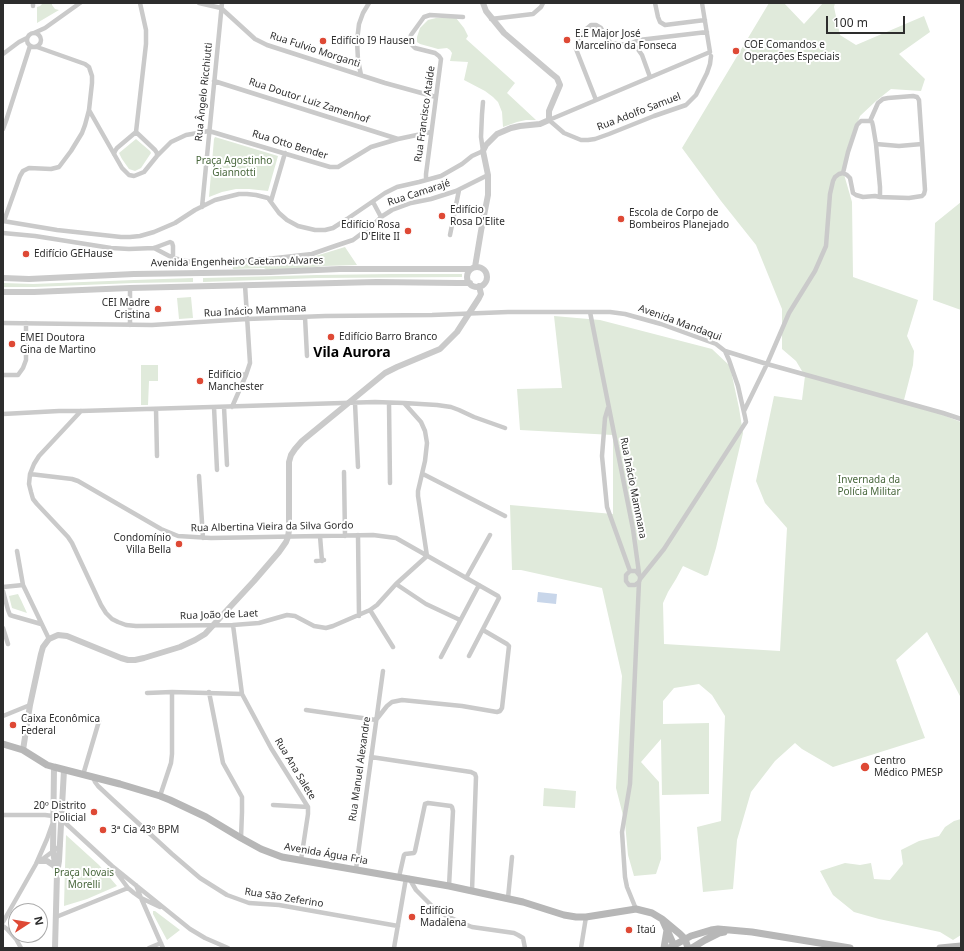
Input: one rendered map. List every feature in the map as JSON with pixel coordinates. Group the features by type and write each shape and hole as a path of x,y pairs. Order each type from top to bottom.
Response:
{"main road":[{"name":"Avenida Água Fria","path":"3,744 23,750 47,765 160,796 206,817 241,838 272,854 508,898 564,915 586,917 636,910 648,912 662,919 680,934 685,939 688,948"},
{"path":"662,919 667,929 672,947 685,939 718,929 741,930 850,948"},
{"path":"664,948 667,929"},
{"path":"692,948 719,933 730,930"},
{"path":"940,948 961,946"}],"street":[{"path":"3,54 27,38 30,34 44,28 80,3"},
{"path":"114,154 117,148 136,132 146,44 146,30 140,3"},
{"name":"Rua Fulvio Morganti","path":"199,3 221,6 255,39 267,45 436,97"},
{"path":"361,75 357,42 359,24 369,3"},
{"path":"483,3 491,19 504,33 557,78 560,85 550,109 549,120"},
{"path":"491,19 534,14 543,3"},
{"path":"655,3 658,17 660,22 663,24 705,20"},
{"path":"27,38 27,42 85,64 89,67 92,76 92,83 89,110 82,133 59,167 51,169 29,168 23,171 3,221 57,230 130,238 154,232 175,223 215,200 239,194 267,197 279,213 287,220 298,226 315,230 324,230 333,228 347,220 396,187 441,176 453,170 472,156 483,151 492,139 504,131 520,126 540,124 701,56 710,54 702,3"},
{"name":"Rua Ângelo Ricchiutti","path":"202,207 221,6"},
{"name":"Rua Francisco Ataíde","path":"426,180 441,59 435,53 415,48 410,40 411,35 424,17 463,17"},
{"path":"596,100 576,46 584,30 591,25 599,26 610,43 628,45 637,48 642,55 650,77"},
{"path":"3,129 28,54 34,45 41,39 41,32 44,28"},
{"path":"628,45 638,40 707,32"},
{"path":"34,33 37,33 40,36"},
{"path":"16,45 22,43 34,45"},
{"name":"Rua Adolfo Samuel","path":"549,120 564,133 581,140 588,140 595,139 686,105 696,95 707,73 710,64 710,54"},
{"name":"Rua Doutor Luiz Zamenhof","path":"214,80 398,139"},
{"path":"744,411 767,364 789,312 814,271 826,246 830,194 835,177 843,173 847,174 850,178 853,193 856,196 909,198 922,196 924,194 925,190 919,100 917,97 913,96 883,99 878,103 870,121"},
{"path":"470,284 468,279 469,271 473,268 488,195 488,175 481,137 483,102"},
{"path":"89,110 122,168 129,175 134,176 144,172 171,142 186,135 209,131"},
{"path":"843,173 857,124 861,121 870,121"},
{"path":"870,121 872,122 876,144 880,197"},
{"name":"Rua Otto Bender","path":"209,131 330,167 338,167 371,146 431,132"},
{"path":"136,132 156,151 157,156"},
{"path":"876,144 899,146 922,144"},
{"path":"271,201 285,153"},
{"name":"Rua Camarajé","path":"154,248 173,258 200,263 267,259 312,254 353,240 392,210 411,203 431,199 459,190 488,175"},
{"path":"450,235 459,190"},
{"path":"373,202 381,217"},
{"path":"3,233 36,236 111,248 129,249 154,248 171,242 173,246 173,258"},
{"path":"3,292 377,282 450,282 475,286 484,284 486,282 486,273 480,267 473,268"},
{"name":"Avenida Engenheiro Caetano Alvares","path":"3,278 29,279 134,274 340,269 473,268"},
{"path":"198,273 198,287"},
{"path":"232,406 250,363 245,285"},
{"path":"23,750 40,654 49,639 58,635 67,636 121,658 135,660 190,642 205,634 279,552 288,537 289,462 295,449 302,441 385,373 440,349 456,332 469,313 480,295 479,286"},
{"path":"130,288 130,325"},
{"name":"Rua Inácio Mammana","path":"3,323 168,325 247,319 508,312"},
{"name":"Avenida Mandaqui","path":"508,312 610,312 625,314 661,324 716,344 725,351 734,373 746,422 664,550 640,581"},
{"name":"Rua Inácio Mammana","path":"590,312 609,406 633,529 640,581 635,586 627,583 626,575 630,571 607,507 602,456 605,418 609,406"},
{"path":"305,317 307,356"},
{"path":"3,375 18,375 23,368 26,360 26,323"},
{"path":"725,351 961,419"},
{"path":"227,372 246,375"},
{"path":"3,414 375,402 451,407 505,428"},
{"path":"355,403 358,467"},
{"path":"389,403 390,483"},
{"path":"404,403 421,422 428,443 418,496 428,556"},
{"path":"214,407 216,470"},
{"path":"224,407 228,465"},
{"path":"156,409 157,456"},
{"name":"Rua João de Laet","path":"81,411 39,456 30,474 30,492 37,504 68,537 101,606 112,619 118,622 136,626 233,625 259,623 291,615 314,626 326,628 359,616 370,610 377,605 396,584 428,556"},
{"path":"344,472 345,536"},
{"name":"Rua Albertina Vieira da Silva Gordo","path":"30,474 78,481 172,534 183,537 203,538 373,535 396,538 497,595 499,598 483,630"},
{"path":"422,474 505,516"},
{"path":"199,476 203,538"},
{"path":"358,535 359,616"},
{"path":"466,578 490,535"},
{"path":"316,561 323,560 320,536"},
{"path":"16,551 23,585 49,639"},
{"path":"630,571 639,573"},
{"path":"636,910 625,877 622,832 630,784 640,581"},
{"path":"396,584 426,604 460,620"},
{"path":"3,587 23,585"},
{"path":"441,657 479,585"},
{"path":"3,591 10,615 41,624"},
{"path":"370,610 394,647"},
{"path":"147,693 209,692 242,694 233,625"},
{"path":"3,628 8,644"},
{"path":"306,710 376,720 392,702 402,700 462,706 498,712 502,708 509,648 507,644 483,630 468,656"},
{"name":"Rua Manuel Alexandre","path":"356,869 383,671"},
{"path":"160,796 171,762 172,754 172,692"},
{"path":"209,692 223,763 242,797 241,838"},
{"name":"Rua Ana Salete","path":"242,694 271,748 308,807 301,860"},
{"path":"3,716 30,705"},
{"path":"83,775 99,722"},
{"path":"371,757 471,772 475,774 472,891"},
{"path":"54,767 53,851 56,870 55,948"},
{"path":"56,870 59,866 64,770"},
{"name":"Rua São Zeferino","path":"94,778 95,782 113,800 182,863 200,878 227,895 249,903 279,905 398,926"},
{"path":"394,948 405,878 404,855 414,853 416,851 424,806 426,803 451,806 453,809 449,886"},
{"path":"273,805 308,807"},
{"path":"3,815 45,815 53,816 62,820 112,866 195,932 228,948"},
{"path":"3,922 38,862 53,824"},
{"path":"38,862 60,846"},
{"path":"508,898 512,857"},
{"path":"38,862 47,861 56,870"},
{"path":"112,866 128,888 141,898 164,908"},
{"path":"405,878 432,906 445,914 472,927 518,935 523,938 525,948"},
{"path":"136,885 163,948"},
{"path":"56,918 128,888"},
{"path":"582,948 586,917"},
{"path":"3,926 8,929 16,939 20,948"},
{"path":"149,948 161,943"}],"green space":[{"path":"43,3 52,3 55,9 59,10 37,23 37,7"},
{"name":"Invernada da Polícia Militar","path":"769,3 784,3 804,24 823,3 835,3 834,7 840,35 856,45 924,16 930,32 899,54 925,79 921,91 891,89 860,116 847,151 843,171 852,202 853,277 918,300 907,336 914,351 913,365 904,400 961,422 961,698 927,632 896,660 925,738 833,767 802,749 795,743 775,761 751,792 737,840 733,889 703,892 697,827 721,821 725,716 712,695 699,684 674,688 663,701 663,724 709,723 709,794 662,795 661,739 641,762 659,782 661,859 656,874 634,876 628,855 625,823 616,788 622,676 602,588 521,570 512,570 510,505 613,514 613,435 520,430 517,389 562,388 554,316 600,320 712,349 730,366 743,433 716,548 708,575 705,576 683,566 668,592 663,603 664,644 780,651 787,528 765,503 756,481 774,396 802,400 805,376 796,361 782,349 782,309 756,245 682,148"},
{"path":"436,18 456,18 468,36 466,39 515,83 507,93 536,120 526,120 503,127 502,112 498,102 485,91 464,80 468,62 450,61 452,53 447,48 438,49 417,42 420,28 428,20"},
{"name":"Praça Agostinho Giannotti","path":"215,137 278,156 268,191 236,189 209,197"},
{"path":"136,139 151,153 141,168 135,171 129,169 119,153"},
{"path":"961,202 961,310 933,300 935,223"},
{"path":"345,247 357,265 324,266 270,272 264,268 233,269 232,264 265,263 270,259 295,260 309,258"},
{"path":"462,274 462,277 317,278 203,282 203,278"},
{"path":"193,278 193,282 3,287 3,283 33,284"},
{"path":"191,297 193,318 179,319 177,298"},
{"path":"141,365 158,365 158,381 149,381 148,405 141,405"},
{"path":"18,594 27,613 12,608 9,596"},
{"path":"544,788 576,791 575,808 543,806"},
{"path":"961,819 961,935 953,940 940,932 854,912 833,895 820,871 845,863 860,865 871,863 874,879 890,880 903,864 901,850 919,841 939,836 945,827 954,821"},
{"name":"Praça Novais Morelli","path":"66,835 99,865 117,886 87,899 64,906"},
{"path":"153,911 180,930 167,940 153,914"}],"water":[{"path":"538,592 557,594 556,604 537,602"}],"place":[{"name":"E.E Major José Marcelino da Fonseca","path":"567,40"},
{"name":"Edifício I9 Hausen","path":"323,41"},
{"name":"COE Comandos e Operações Especiais","path":"736,51"},
{"name":"Edifício Rosa D'Elite","path":"442,216"},
{"name":"Escola de Corpo de Bombeiros Planejado","path":"621,219"},
{"name":"Edifício Rosa D'Elite II","path":"408,231"},
{"name":"Edifício GEHause","path":"26,254"},
{"name":"CEI Madre Cristina","path":"158,309"},
{"name":"Edifício Barro Branco","path":"331,337"},
{"name":"EMEI Doutora Gina de Martino","path":"12,344"},
{"name":"Edifício Manchester","path":"200,381"},
{"name":"Condomínio Villa Bella","path":"179,544"},
{"name":"Caixa Econômica Federal","path":"13,725"},
{"name":"Centro Médico PMESP","path":"865,767"},
{"name":"20º Distrito Policial","path":"94,812"},
{"name":"3ª Cia 43º BPM","path":"103,830"},
{"name":"Edifício Madalena","path":"412,917"},
{"name":"Itaú","path":"629,930"}],"district":[{"name":"Vila Aurora","path":"352,353"}]}
